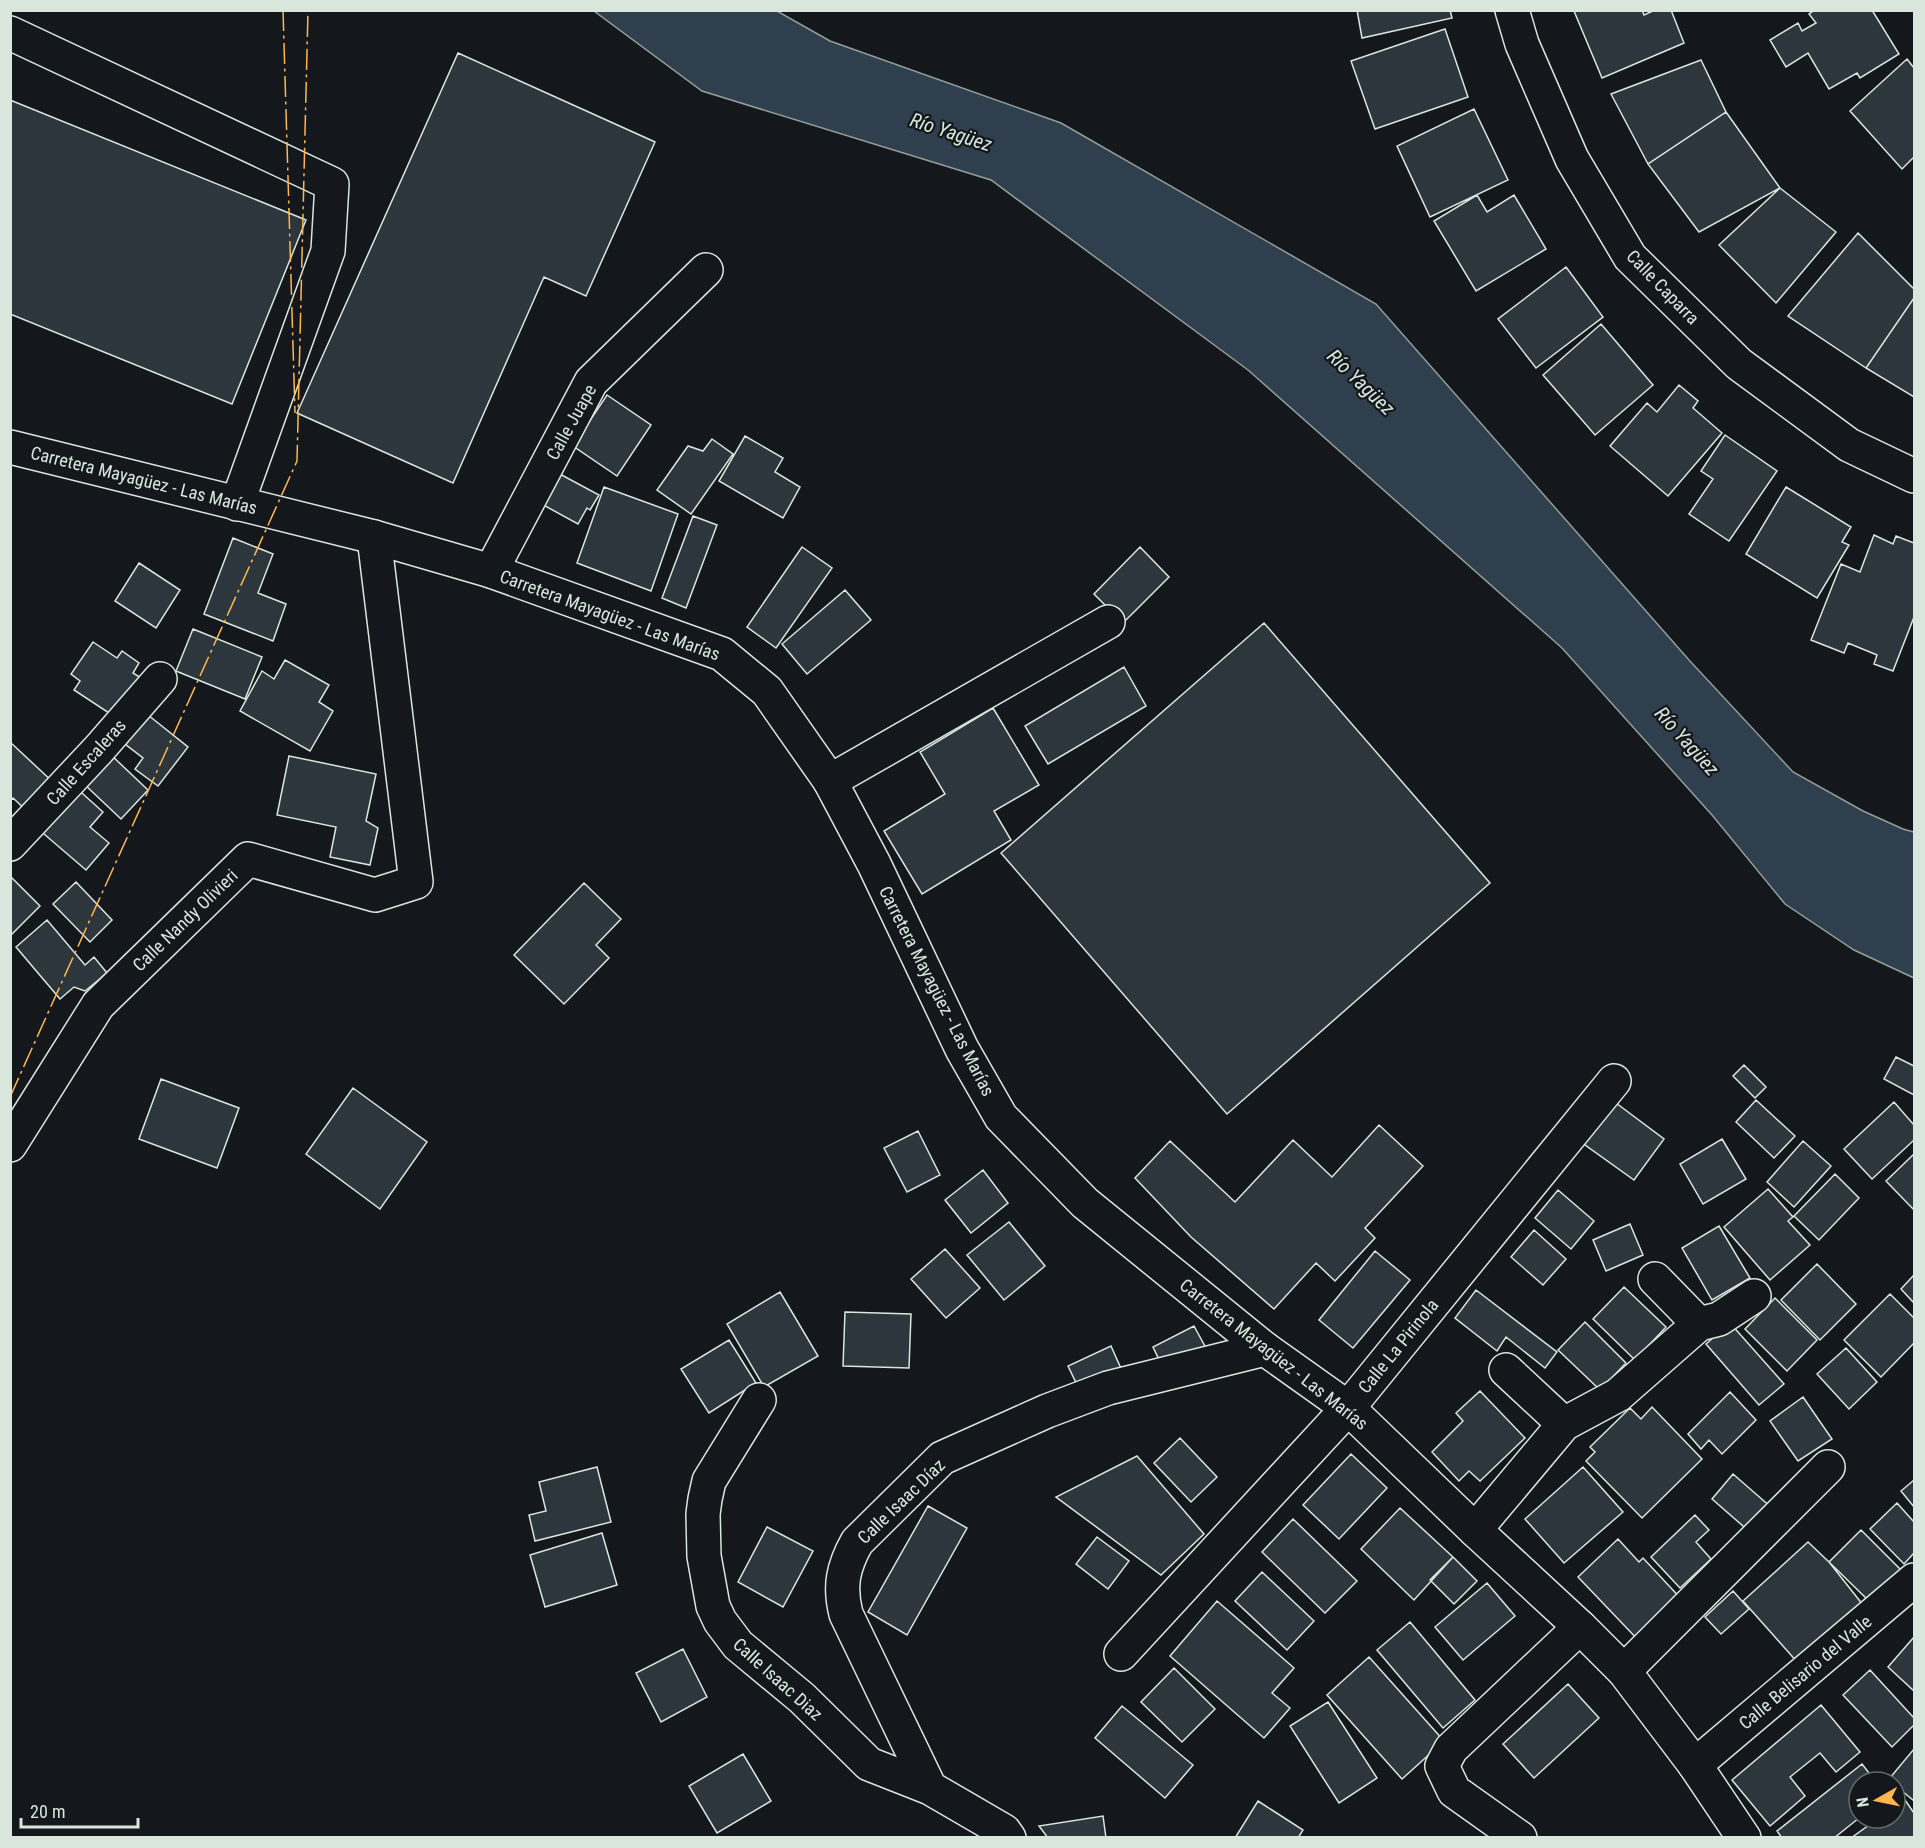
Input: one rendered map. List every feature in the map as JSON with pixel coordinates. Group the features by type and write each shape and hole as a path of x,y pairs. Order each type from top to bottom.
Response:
{"street":[{"name":"Calle Caparra","path":"1512,10 1522,44 1572,159 1630,257 1738,364 1849,445 1914,476"},
{"path":"10,33 332,184 328,251 237,504"},
{"name":"Calle Juape","path":"491,571 591,382 706,270"},
{"name":"Carretera Mayagüez - Las Marías","path":"10,447 374,537 491,571 722,654 767,691 830,781 874,864 962,1049 1001,1117 1085,1203 1265,1349 1348,1408 1580,1627 1624,1671 1695,1765 1744,1838"},
{"name":"Calle Nandy Olivieri","path":"10,1145 98,1005 248,859 375,895 416,882 374,537"},
{"path":"830,781 1108,621"},
{"name":"Calle Escaleras","path":"10,844 99,749 160,679"},
{"name":"Calle La Pirinola","path":"1121,1654 1348,1408 1614,1081"},
{"path":"1655,1279 1699,1324"},
{"path":"1475,1530 1564,1424 1618,1395 1699,1324 1719,1319 1754,1296"},
{"name":"Calle Isaac Díaz","path":"930,1788 846,1614 842,1585 849,1557 857,1542 942,1458 1047,1411 1108,1388 1265,1349"},
{"path":"1506,1370 1564,1424"},
{"name":"Calle Isaac Diaz","path":"759,1400 710,1481 703,1514 704,1556 713,1606 728,1634 802,1698 870,1764 930,1788 1004,1831 1010,1838"},
{"path":"1624,1671 1828,1467"},
{"name":"Calle Belisario del Valle","path":"1695,1765 1914,1580"},
{"path":"1520,1838 1454,1791 1442,1766 1451,1749 1580,1627"}],"water":[{"name":"Río Yagüez","path":"594,11 777,11 830,41 1061,123 1376,304 1689,660 1793,772 1863,811 1914,832 1914,978 1854,950 1785,904 1712,815 1562,648 1248,370 991,180 702,91"}],"building":[{"path":"1357,10 1450,10 1452,18 1362,38"},
{"path":"1642,10 1644,15 1655,10 1671,10 1684,43 1602,78 1574,11"},
{"path":"1815,10 1872,10 1899,54 1860,78 1857,73 1829,89 1808,53 1786,67 1770,40 1798,23 1802,31 1816,23 1809,14"},
{"path":"1445,29 1468,97 1375,129 1351,61"},
{"path":"458,53 655,142 586,296 544,277 453,483 297,413"},
{"path":"1907,59 1914,68 1914,157 1902,169 1850,111"},
{"path":"1701,60 1726,112 1648,164 1611,94"},
{"path":"10,100 306,220 232,404 10,314"},
{"path":"1474,109 1508,180 1430,217 1397,146"},
{"path":"1726,112 1780,188 1699,232 1648,164"},
{"path":"1780,188 1836,232 1776,303 1719,245"},
{"path":"1477,195 1487,212 1514,195 1546,249 1476,291 1434,221"},
{"path":"1858,233 1914,289 1914,298 1866,368 1788,316"},
{"path":"1566,267 1603,317 1536,368 1498,319"},
{"path":"1914,298 1914,397 1866,368"},
{"path":"1601,324 1653,385 1595,435 1543,375"},
{"path":"1679,385 1698,401 1693,408 1722,433 1668,496 1610,446 1647,403 1657,412"},
{"path":"607,395 651,425 617,476 573,446"},
{"path":"1725,435 1777,471 1729,541 1689,514 1713,479 1701,471"},
{"path":"745,436 783,458 775,472 800,487 783,518 719,481"},
{"path":"712,439 733,454 691,514 657,490 688,446 703,451"},
{"path":"558,473 599,495 590,510 587,508 578,524 538,502"},
{"path":"604,487 678,514 651,591 577,563"},
{"path":"1786,487 1851,527 1842,542 1849,545 1817,598 1746,554"},
{"path":"693,516 717,525 686,608 662,598"},
{"path":"1874,535 1893,544 1896,536 1914,543 1914,617 1893,671 1874,664 1877,655 1848,643 1844,653 1811,640 1841,564 1860,572"},
{"path":"233,538 273,554 258,593 286,604 273,641 204,614"},
{"path":"802,547 832,568 776,648 747,627"},
{"path":"1140,547 1169,577 1123,623 1094,594"},
{"path":"139,563 180,590 156,628 115,601"},
{"path":"845,590 871,620 807,674 782,644"},
{"path":"1264,623 1490,883 1227,1114 1001,853"},
{"path":"193,629 262,657 245,699 176,671"},
{"path":"93,642 117,658 122,651 139,663 133,673 141,678 115,717 74,690 80,681 71,674"},
{"path":"285,660 329,685 319,702 333,711 310,751 240,711 262,671 274,679"},
{"path":"1124,667 1146,706 1048,764 1025,726"},
{"path":"993,708 1039,785 994,811 1011,840 922,894 884,831 945,794 920,752"},
{"path":"148,715 188,747 158,786 135,769 143,758 125,744"},
{"path":"10,742 55,784 28,812 13,798 10,801"},
{"path":"110,754 148,790 121,819 83,783"},
{"path":"289,756 376,774 366,821 378,828 370,865 330,857 336,827 277,815"},
{"path":"73,785 103,812 90,827 109,843 86,870 37,828"},
{"path":"10,876 40,906 10,936"},
{"path":"76,882 112,920 90,942 53,904"},
{"path":"584,883 621,919 596,945 609,958 564,1004 514,955"},
{"path":"47,920 85,965 94,957 107,973 85,991 74,987 60,999 16,947"},
{"path":"1896,1057 1914,1066 1914,1095 1884,1079"},
{"path":"1744,1065 1766,1087 1755,1098 1733,1076"},
{"path":"161,1079 239,1108 217,1168 139,1139"},
{"path":"353,1088 427,1142 380,1209 306,1154"},
{"path":"1612,1100 1664,1139 1634,1180 1581,1142"},
{"path":"1756,1100 1795,1136 1774,1158 1736,1122"},
{"path":"1894,1102 1914,1125 1914,1140 1872,1179 1844,1149"},
{"path":"1379,1125 1423,1166 1365,1228 1375,1238 1335,1281 1316,1263 1274,1309 1191,1237 1135,1178 1170,1141 1235,1202 1293,1140 1332,1177"},
{"path":"918,1131 940,1175 907,1192 884,1148"},
{"path":"1722,1139 1746,1179 1703,1204 1680,1164"},
{"path":"1803,1141 1831,1166 1794,1207 1767,1182"},
{"path":"1914,1154 1914,1210 1886,1181"},
{"path":"983,1170 1008,1203 971,1233 945,1200"},
{"path":"1835,1174 1859,1198 1819,1240 1794,1216"},
{"path":"1768,1189 1793,1217 1788,1221 1810,1245 1770,1280 1724,1227"},
{"path":"1558,1190 1594,1221 1571,1249 1535,1218"},
{"path":"1009,1222 1045,1266 1004,1300 967,1255"},
{"path":"1630,1224 1643,1255 1606,1271 1593,1240"},
{"path":"1719,1226 1750,1278 1712,1300 1682,1248"},
{"path":"1534,1230 1566,1259 1543,1285 1511,1257"},
{"path":"945,1249 980,1288 946,1318 911,1279"},
{"path":"1375,1251 1410,1280 1353,1348 1319,1320"},
{"path":"1817,1264 1856,1304 1820,1340 1781,1300"},
{"path":"1914,1275 1914,1303 1901,1289"},
{"path":"1624,1287 1666,1327 1635,1360 1593,1319"},
{"path":"1476,1290 1557,1352 1545,1368 1506,1337 1497,1351 1455,1318"},
{"path":"780,1292 818,1356 764,1387 727,1324"},
{"path":"1890,1294 1914,1318 1914,1343 1881,1377 1844,1340"},
{"path":"1775,1298 1817,1340 1787,1371 1745,1329"},
{"path":"845,1312 911,1314 909,1368 843,1366"},
{"path":"1585,1322 1626,1363 1600,1390 1558,1350"},
{"path":"1730,1323 1784,1384 1759,1405 1706,1344"},
{"path":"1194,1326 1207,1350 1165,1372 1153,1347"},
{"path":"729,1340 756,1383 709,1413 681,1369"},
{"path":"1111,1346 1123,1373 1081,1393 1068,1366"},
{"path":"1846,1348 1877,1382 1849,1409 1817,1374"},
{"path":"1480,1391 1525,1438 1480,1481 1469,1471 1459,1481 1432,1452 1463,1421 1456,1413"},
{"path":"1730,1392 1756,1420 1722,1454 1709,1440 1701,1449 1688,1434"},
{"path":"1803,1397 1832,1439 1798,1461 1770,1421"},
{"path":"1652,1407 1702,1459 1642,1518 1586,1461 1595,1452 1590,1447 1630,1408 1641,1419"},
{"path":"1180,1438 1217,1477 1191,1502 1154,1463"},
{"path":"1351,1454 1387,1488 1339,1539 1303,1505"},
{"path":"1137,1456 1204,1534 1161,1575 1056,1497"},
{"path":"597,1467 611,1522 535,1541 529,1515 546,1511 539,1482"},
{"path":"1583,1467 1623,1512 1564,1563 1525,1519"},
{"path":"1733,1474 1772,1508 1751,1533 1712,1499"},
{"path":"1914,1480 1914,1507 1901,1491"},
{"path":"1897,1503 1914,1522 1914,1553 1904,1564 1870,1529"},
{"path":"928,1506 967,1528 907,1635 868,1612"},
{"path":"1400,1508 1453,1557 1414,1600 1361,1549"},
{"path":"1695,1515 1709,1530 1696,1542 1711,1559 1680,1588 1651,1557"},
{"path":"1293,1519 1357,1581 1325,1613 1262,1552"},
{"path":"767,1527 813,1551 783,1607 738,1582"},
{"path":"1861,1530 1901,1570 1869,1601 1829,1562"},
{"path":"602,1533 617,1585 545,1607 530,1555"},
{"path":"1097,1537 1129,1561 1108,1589 1076,1564"},
{"path":"1618,1539 1639,1562 1643,1558 1685,1603 1642,1644 1578,1577"},
{"path":"1808,1542 1829,1562 1863,1605 1798,1663 1743,1601"},
{"path":"1453,1557 1477,1581 1454,1604 1430,1580"},
{"path":"1262,1572 1314,1621 1287,1650 1235,1601"},
{"path":"1487,1583 1515,1616 1463,1660 1435,1627"},
{"path":"1733,1591 1749,1609 1721,1634 1705,1617"},
{"path":"1217,1601 1294,1668 1272,1693 1290,1708 1264,1738 1170,1656"},
{"path":"1410,1622 1475,1700 1443,1728 1377,1650"},
{"path":"1914,1637 1914,1691 1888,1667"},
{"path":"683,1649 707,1697 661,1722 636,1673"},
{"path":"1369,1657 1444,1741 1402,1779 1327,1695"},
{"path":"1174,1668 1215,1709 1182,1742 1141,1702"},
{"path":"1870,1670 1914,1718 1914,1725 1892,1747 1843,1695"},
{"path":"1568,1684 1599,1718 1534,1778 1503,1744"},
{"path":"1328,1702 1377,1778 1339,1803 1290,1726"},
{"path":"1821,1705 1860,1752 1836,1772 1820,1753 1790,1777 1805,1796 1770,1826 1732,1780"},
{"path":"1122,1706 1193,1765 1165,1798 1095,1738"},
{"path":"1914,1749 1914,1801 1907,1795 1907,1770 1896,1770"},
{"path":"743,1754 771,1801 717,1833 689,1786"},
{"path":"1862,1764 1867,1770 1854,1770"},
{"path":"1847,1776 1847,1828 1834,1838 1782,1838 1777,1831"},
{"path":"1258,1801 1303,1830 1298,1838 1235,1838"},
{"path":"1907,1803 1914,1813 1914,1838 1851,1838 1862,1830 1907,1830"},
{"path":"1103,1816 1106,1838 1048,1838 1039,1826"}],"power":[{"path":"283,10 295,413"},
{"path":"10,1097 297,461 308,10"}]}
